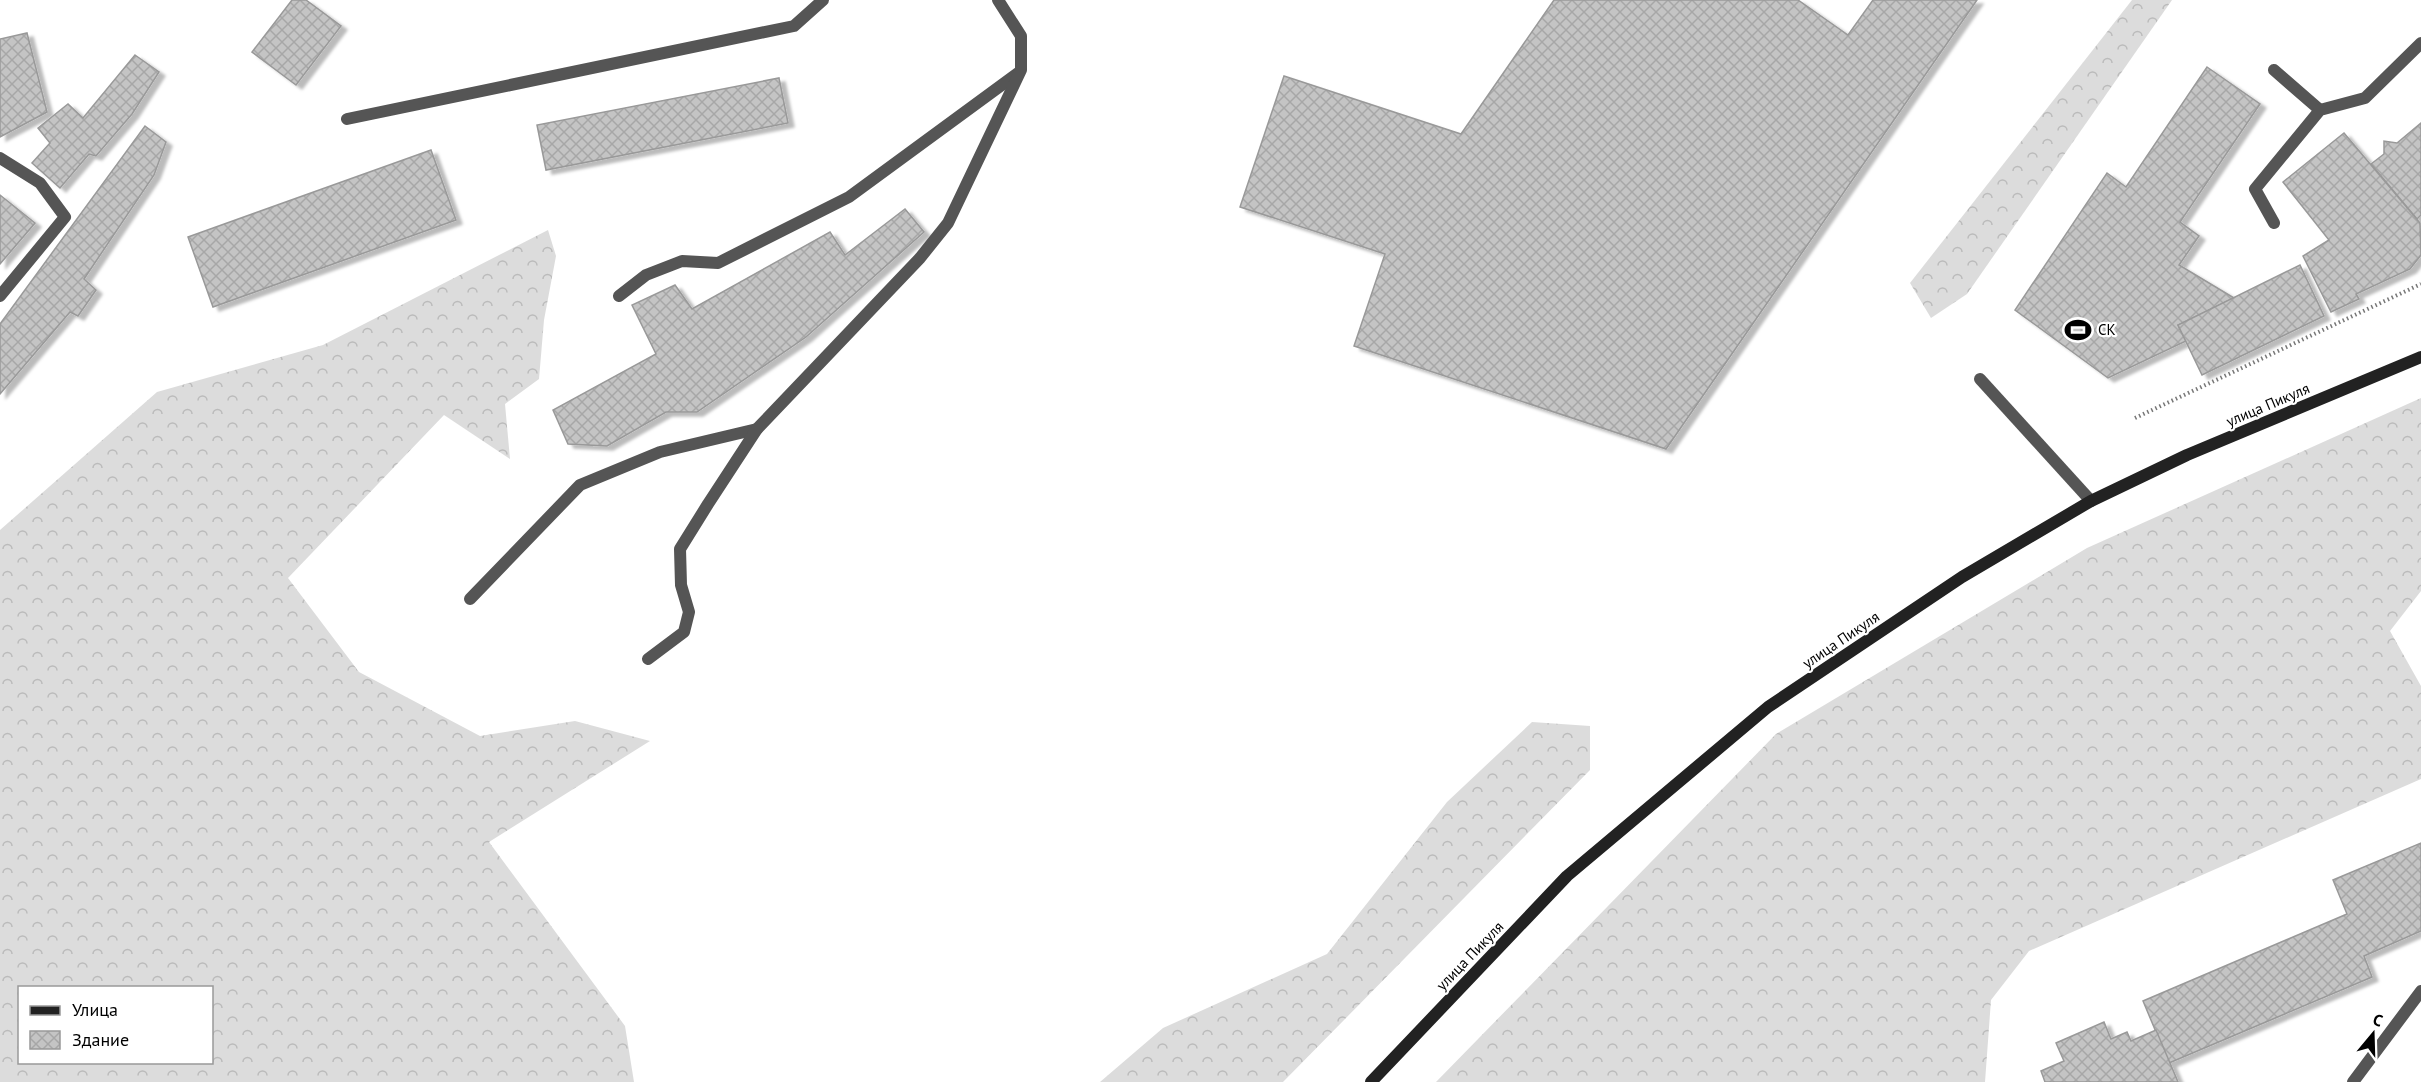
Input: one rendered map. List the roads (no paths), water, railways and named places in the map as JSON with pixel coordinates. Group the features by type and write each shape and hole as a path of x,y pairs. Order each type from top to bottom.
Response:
{"main road":[{"name":"улица Пикуля","path":"1371,1082 1567,876 1768,707 1962,577 2091,501 2187,455 2421,357"}],"lane":[{"path":"347,119 794,26 823,0"},
{"path":"648,659 684,632 689,612 681,585 680,549 757,429 920,258 948,222 1022,70 1021,36 998,0"},
{"path":"2274,223 2255,189 2320,110 2365,98 2421,42"},
{"path":"619,296 646,274 682,261 718,263 849,197 1022,70"},
{"path":"2274,70 2320,110"},
{"path":"0,158 40,183 66,217 0,296"},
{"path":"1980,379 2091,501"},
{"path":"470,600 580,485 660,452 757,429"},
{"path":"2353,1082 2421,991"}],"place":[{"name":"СК","path":"2078,330"}]}
